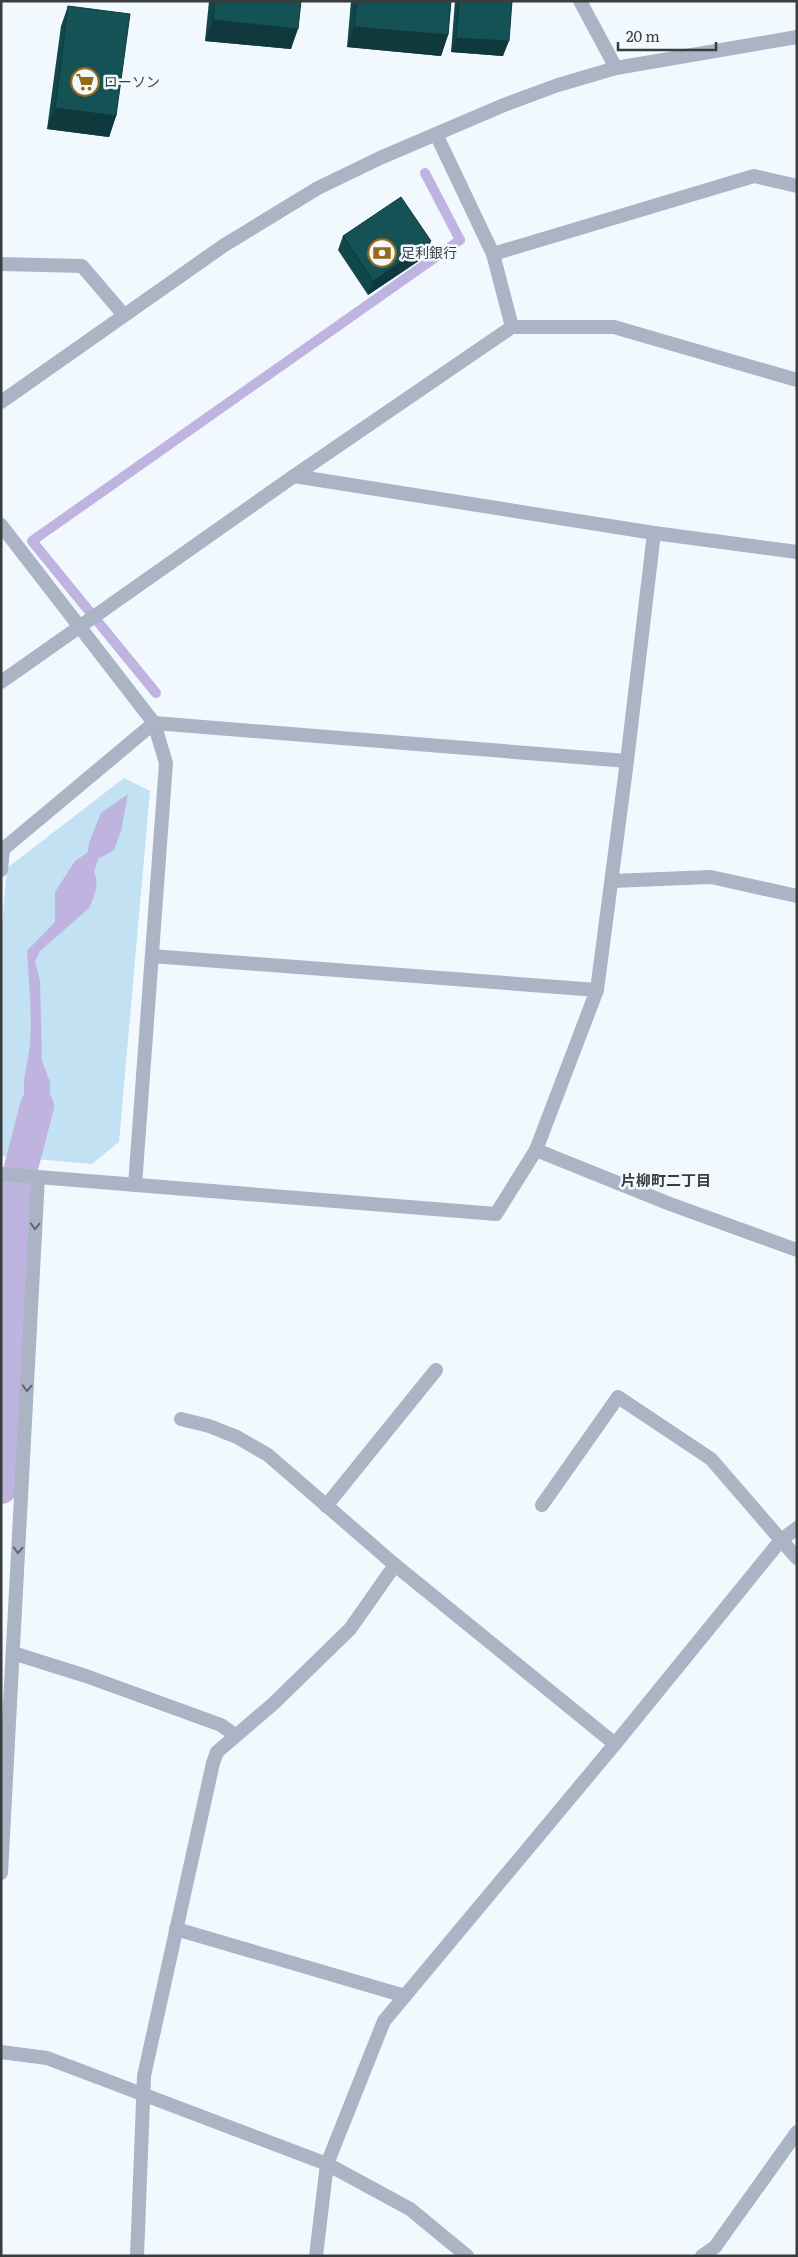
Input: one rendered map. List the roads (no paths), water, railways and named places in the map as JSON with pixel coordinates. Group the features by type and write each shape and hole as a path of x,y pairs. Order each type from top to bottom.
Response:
{"street":[{"path":"580,1 616,68"},
{"path":"1,402 123,314 223,246 318,188 380,158 504,104 616,68 797,37"},
{"path":"436,134 493,254 512,327"},
{"path":"493,254 754,176 797,186"},
{"path":"1,264 82,266 123,314"},
{"path":"1,682 78,626 512,327 614,327 797,380"},
{"path":"294,476 654,533 797,552"},
{"path":"1,525 154,723 166,763 135,1185"},
{"path":"1,1174 496,1214 536,1150 597,990 654,533"},
{"path":"1,870 2,850 154,723 626,761"},
{"path":"612,881 711,876 797,896"},
{"path":"152,956 597,990"},
{"path":"536,1150 670,1204 797,1250"},
{"path":"1,1873 7,1651 38,1177"},
{"path":"326,1506 436,1370"},
{"path":"542,1505 618,1397 711,1458 797,1558"},
{"path":"181,1419 237,1437 268,1455 395,1565 614,1744"},
{"path":"316,2256 327,2164 384,2021 614,1744 780,1540 797,1528"},
{"path":"137,2256 144,2076 212,1764 217,1752 273,1704 350,1629 395,1565"},
{"path":"7,1651 86,1676 221,1725 235,1735"},
{"path":"176,1929 405,1996"},
{"path":"1,2052 47,2058 327,2164 410,2210 467,2256"},
{"path":"702,2256 715,2247 797,2132"}],"waterway":[{"path":"156,693 32,541 460,240 425,173"},
{"path":"1,1487 14,1195 37,1106"}],"place":[{"name":"ローソン","path":"85,82"},
{"name":"足利銀行","path":"382,253"}],"district":[{"name":"片柳町二丁目","path":"666,1181"}]}
